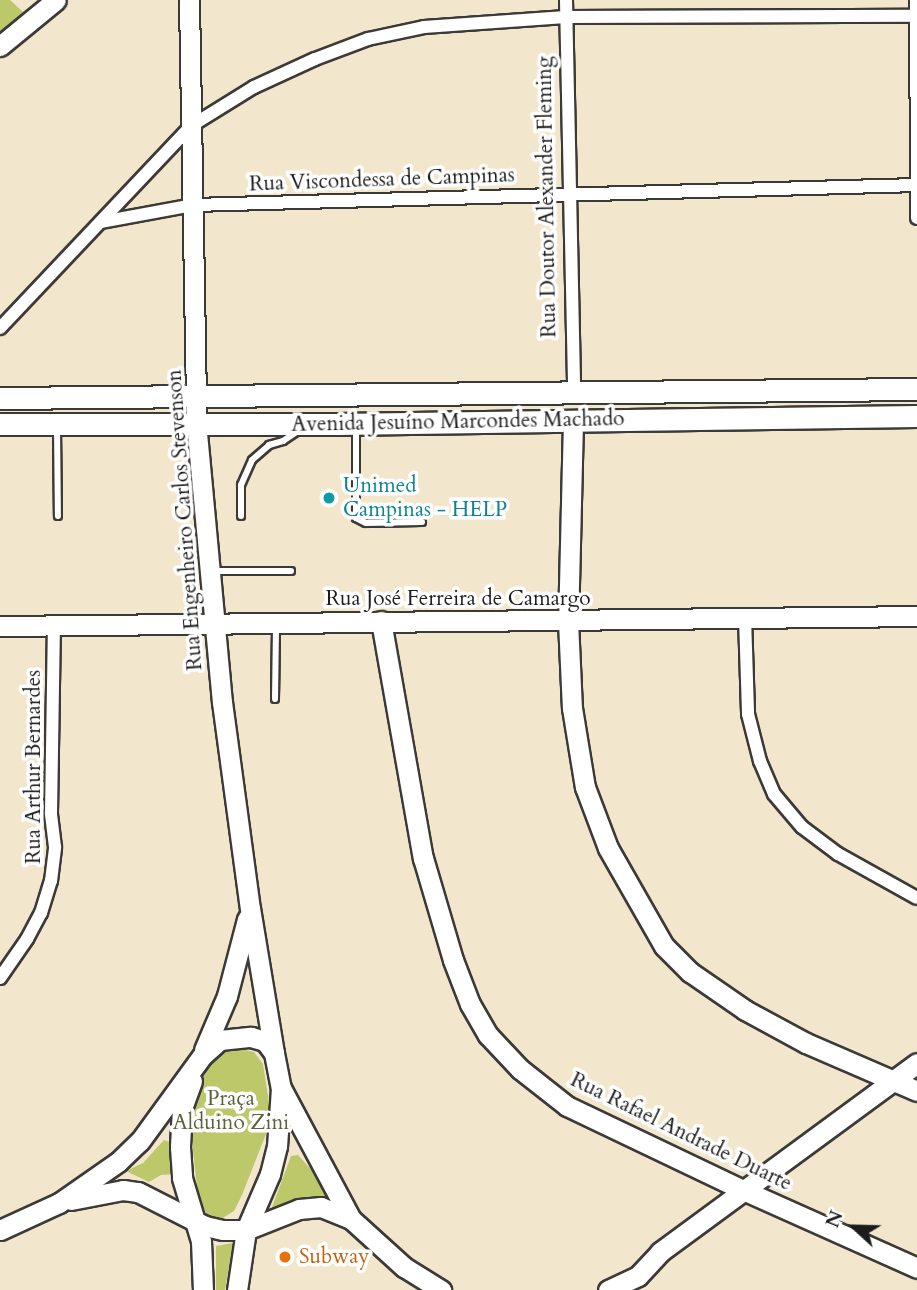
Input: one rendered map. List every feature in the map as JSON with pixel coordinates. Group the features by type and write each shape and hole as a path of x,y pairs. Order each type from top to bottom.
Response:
{"main road":[{"name":"Avenida Jesuíno Marcondes Machado","path":"0,398 917,389"},
{"path":"776,390 778,418"},
{"path":"697,391 698,419"},
{"path":"404,395 405,423"},
{"path":"67,423 77,397"},
{"path":"304,397 304,424"},
{"name":"Avenida Jesuíno Marcondes Machado","path":"0,424 356,424 917,416"}],"street":[{"name":"Rua Engenheiro Carlos Stevenson","path":"189,0 195,422 215,625 250,908 281,1088"},
{"name":"Rua Doutor Alexander Fleming","path":"566,0 574,392"},
{"path":"916,0 917,218"},
{"path":"0,46 43,3"},
{"path":"0,328 191,126 254,87 368,39 424,27 566,17 916,16"},
{"name":"Rua Viscondessa de Campinas","path":"101,222 193,205 917,185"},
{"path":"573,421 568,621 572,708 585,787 608,848 664,946 690,972 745,1010 806,1044 917,1091"},
{"name":"Rua José Ferreira de Camargo","path":"0,626 917,616"},
{"path":"745,617 748,714 760,761 774,794 802,827 838,854 917,898"},
{"name":"Rua Rafael Andrade Duarte","path":"381,621 423,858 453,960 470,1004 488,1035 520,1069 567,1106 743,1190 917,1268"},
{"name":"Rua Arthur Bernardes","path":"0,978 27,939 51,881 55,847 51,813 54,626"},
{"name":"Rua Engenheiro Carlos Stevenson","path":"202,1056 227,996 250,908"},
{"path":"0,1230 59,1203 118,1161 140,1141 202,1056 220,1040 240,1037 265,1041 274,1054"},
{"path":"202,1056 182,1108 180,1128 183,1178 204,1258 204,1290"},
{"path":"608,1290 635,1283 660,1252 917,1063"},
{"path":"281,1088 351,1219 404,1266 441,1290"},
{"path":"237,1290 246,1230 270,1174 277,1146 281,1088"},
{"path":"59,1203 122,1190 138,1192 212,1228 246,1230 299,1209 321,1208 351,1219"}],"lane":[{"path":"58,516 67,423"},
{"path":"241,516 241,485 252,460 269,445 283,441 304,424"},
{"path":"356,424 356,518 366,523 422,522"},
{"path":"211,572 291,571"},
{"path":"275,699 276,623"}],"green space":[{"path":"0,0 10,0 23,12 0,35"},
{"name":"Praça Alduino Zini","path":"232,1047 254,1052 263,1064 270,1109 266,1134 242,1195 234,1211 221,1219 207,1215 198,1196 191,1133 193,1105 205,1072 219,1054"},
{"path":"164,1140 170,1142 174,1148 174,1174 161,1175 149,1182 126,1171 143,1163"},
{"path":"298,1155 325,1185 328,1198 271,1210 291,1156"},
{"path":"233,1243 225,1290 216,1290 216,1246"}],"place":[{"name":"Unimed Campinas - HELP","path":"329,498"},
{"name":"Subway","path":"285,1257"}]}
